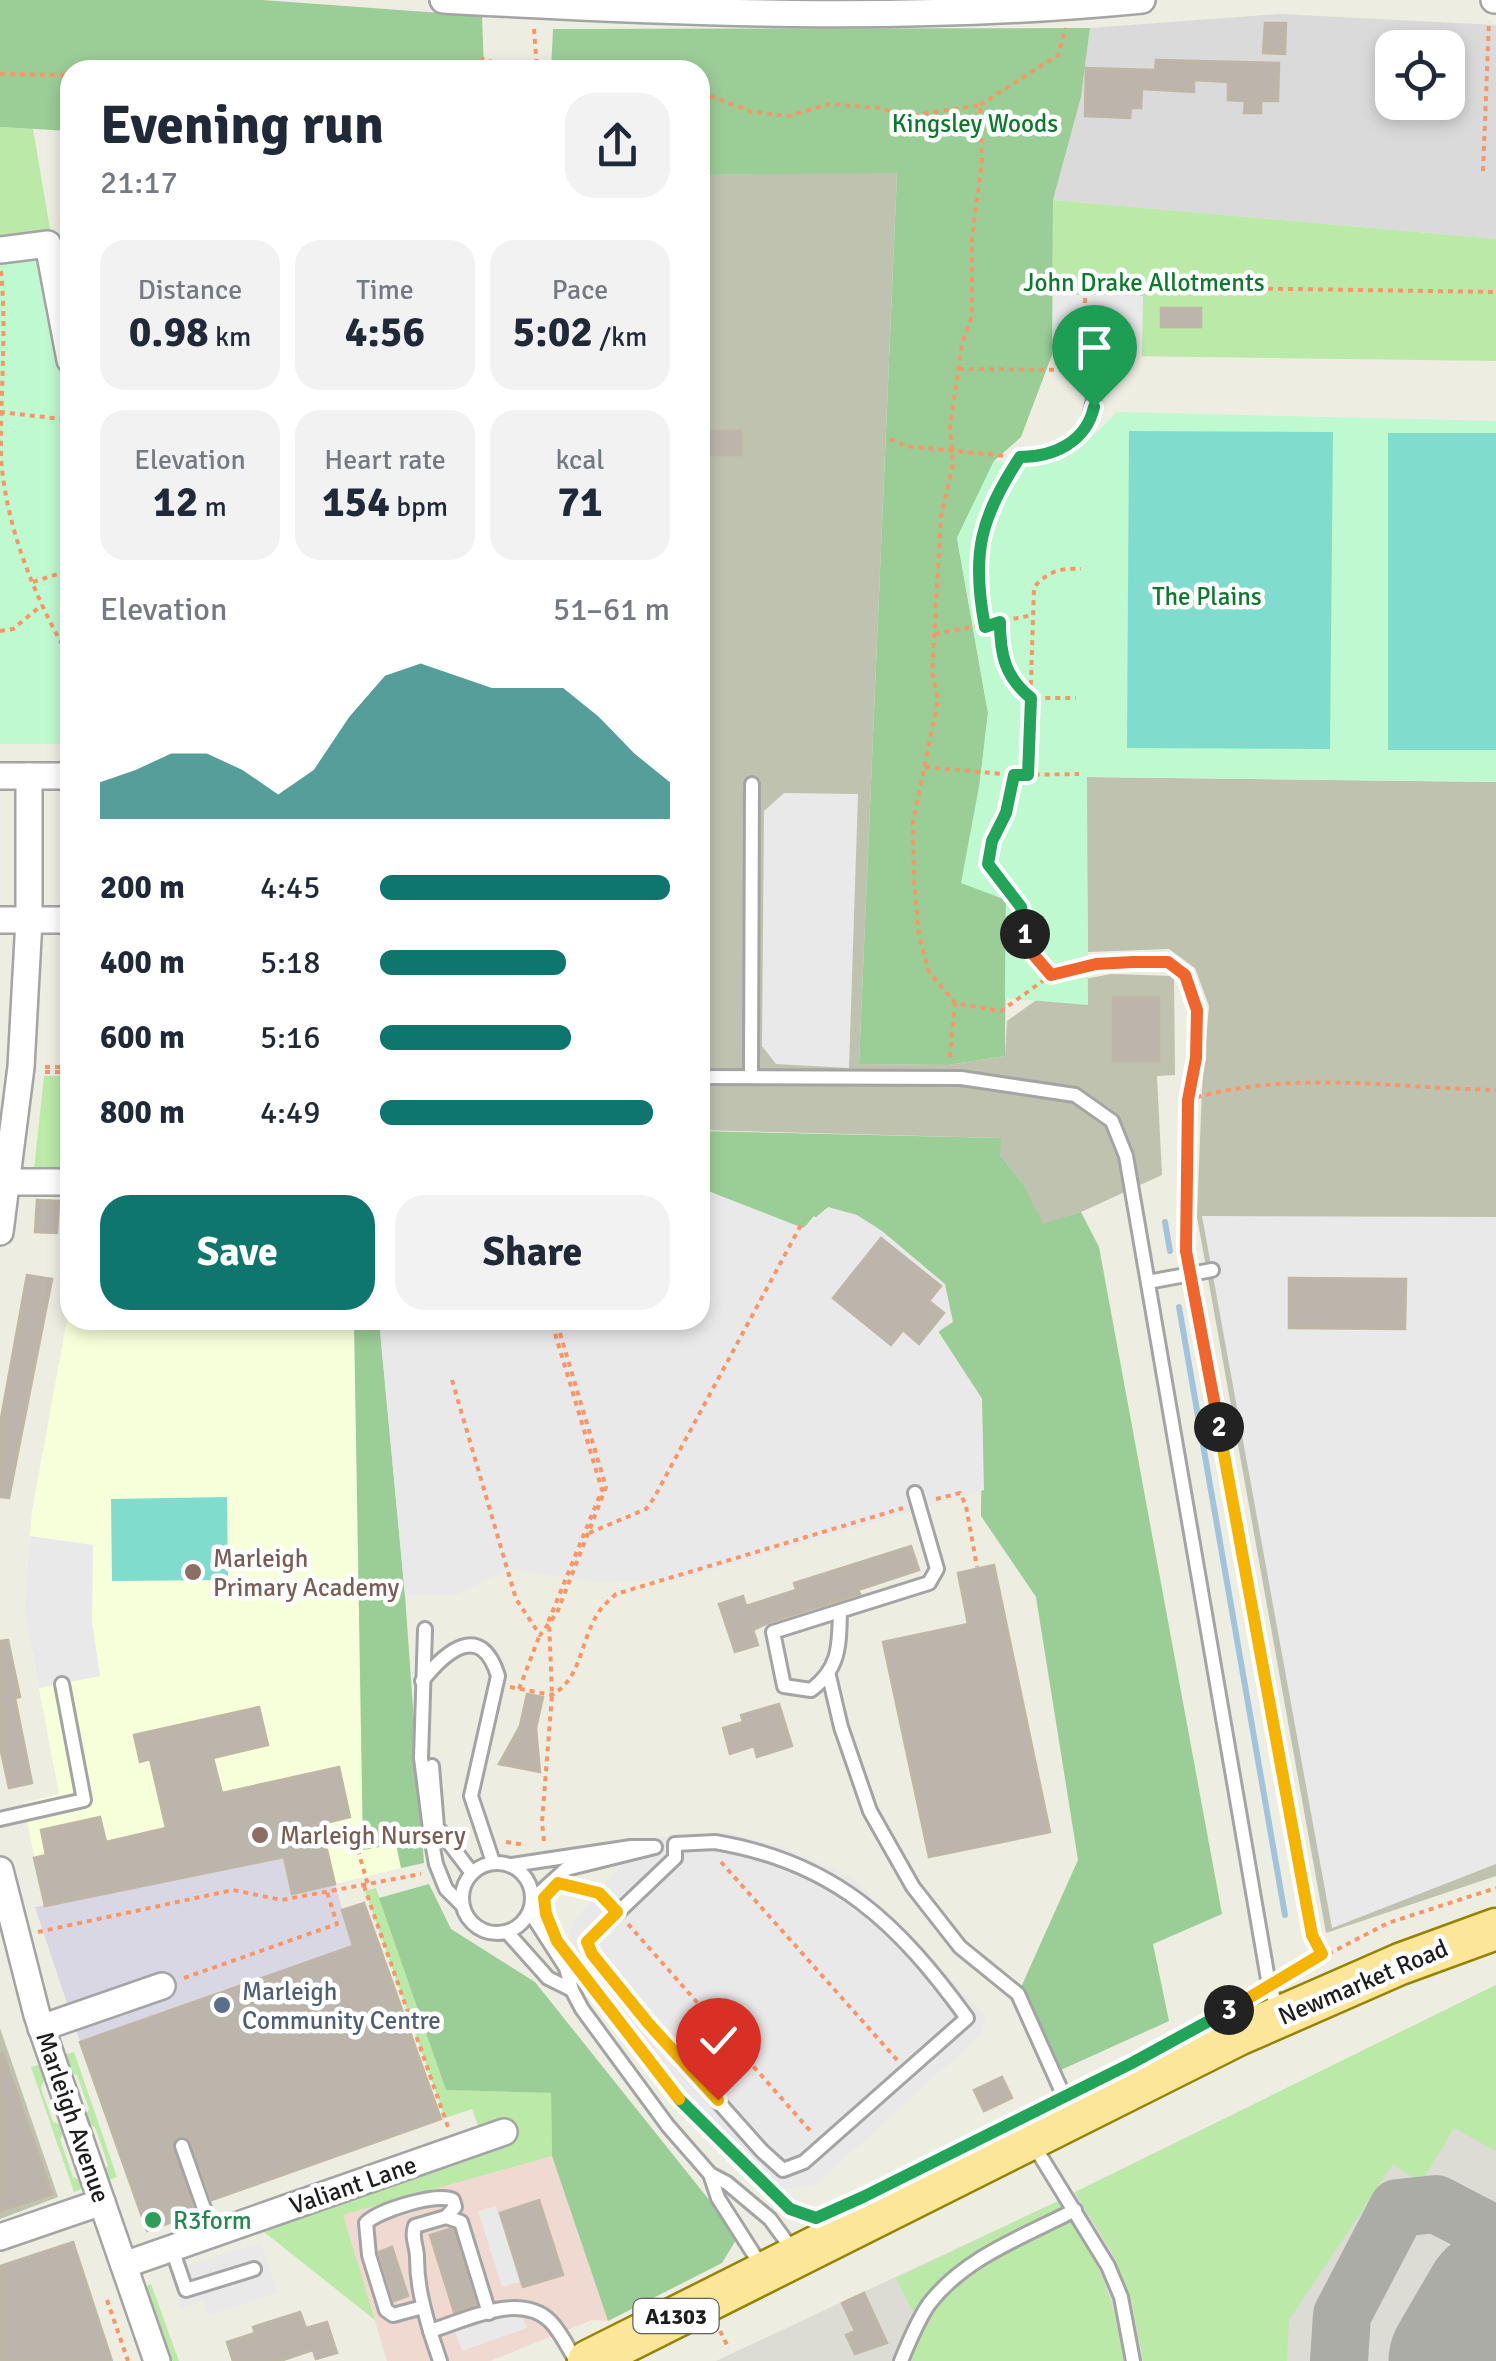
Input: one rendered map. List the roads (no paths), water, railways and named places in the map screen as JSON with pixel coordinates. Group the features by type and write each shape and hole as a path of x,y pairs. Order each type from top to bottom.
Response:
{"main road":[{"name":"Newmarket Road","path":"588,2361 780,2262 1075,2119 1275,2001 1400,1964 1496,1929"}],"street":[{"path":"443,0 916,13 1142,0"},
{"path":"0,250 48,244 60,307"},
{"path":"0,776 60,776"},
{"path":"0,1232 21,1071 29,920 29,776"},
{"path":"0,920 60,920"},
{"path":"4,1182 60,1182"},
{"name":"Marleigh Avenue","path":"0,1870 16,1938 12,1972 42,2028 157,2361"},
{"path":"42,2028 162,1986"},
{"path":"460,2120 462,2147"},
{"name":"Valiant Lane","path":"124,2265 504,2132"},
{"path":"0,2237 102,2202"}],"lane":[{"path":"1020,457 1043,457 1070,444 1090,422 1094,370 1089,318"},
{"path":"751,1077 752,784"},
{"path":"710,1077 962,1078 1076,1094 1112,1121 1126,1156 1275,2001"},
{"path":"1148,1282 1212,1270"},
{"path":"830,1676 811,1690 784,1686 773,1632 929,1584 937,1568 917,1498"},
{"path":"840,1611 839,1647 830,1676 840,1727 870,1811 913,1888 960,1947 1018,1994 1075,2119"},
{"path":"425,1629 421,1758 431,1837 446,1888 474,1925 495,1934 516,1928 566,1869 654,1847 675,1844 716,1842 816,1871 863,1900 967,2018 804,2162 783,2170 648,2023 592,1954 587,1942 676,1858 675,1844"},
{"path":"422,1681 441,1657 460,1645 479,1647 493,1658 498,1676 471,1796 493,1862"},
{"path":"0,1819 84,1800 62,1684"},
{"path":"432,1766 437,1827 472,1873"},
{"path":"462,1905 465,1882 472,1873 493,1862 512,1866 631,1847 654,1847"},
{"path":"512,1866 528,1879 531,1906 566,1968 572,1990 617,2060 710,2174 718,2198 780,2262"},
{"path":"507,1932 548,1978 572,1990"},
{"path":"1030,2139 1108,2266 1121,2297 1134,2361"},
{"path":"182,2146 212,2234"},
{"path":"710,2174 727,2183 770,2220 780,2262"},
{"path":"423,2307 392,2315 386,2310 370,2256 366,2223 378,2214 442,2196 453,2200 454,2207 446,2217"},
{"path":"902,2361 928,2306 955,2279 982,2258 1075,2210"},
{"path":"440,2361 416,2279 418,2256 412,2232 415,2226 454,2217 465,2230 490,2313"},
{"path":"172,2249 186,2290 254,2270"},
{"path":"430,2331 509,2308 537,2312 553,2324 576,2361"}],"waterway":[{"path":"1165,1222 1170,1251"},
{"path":"1179,1307 1285,1915"}],"place":[{"name":"Marleigh Primary Academy","path":"193,1572"},
{"name":"Marleigh Nursery","path":"260,1835"},
{"name":"Marleigh Community Centre","path":"222,2005"},
{"name":"R3form","path":"153,2220"}],"park label":[{"name":"Kingsley Woods","path":"975,123"},
{"name":"John Drake Allotments","path":"1144,282"},
{"name":"The Plains","path":"1207,596"}]}
